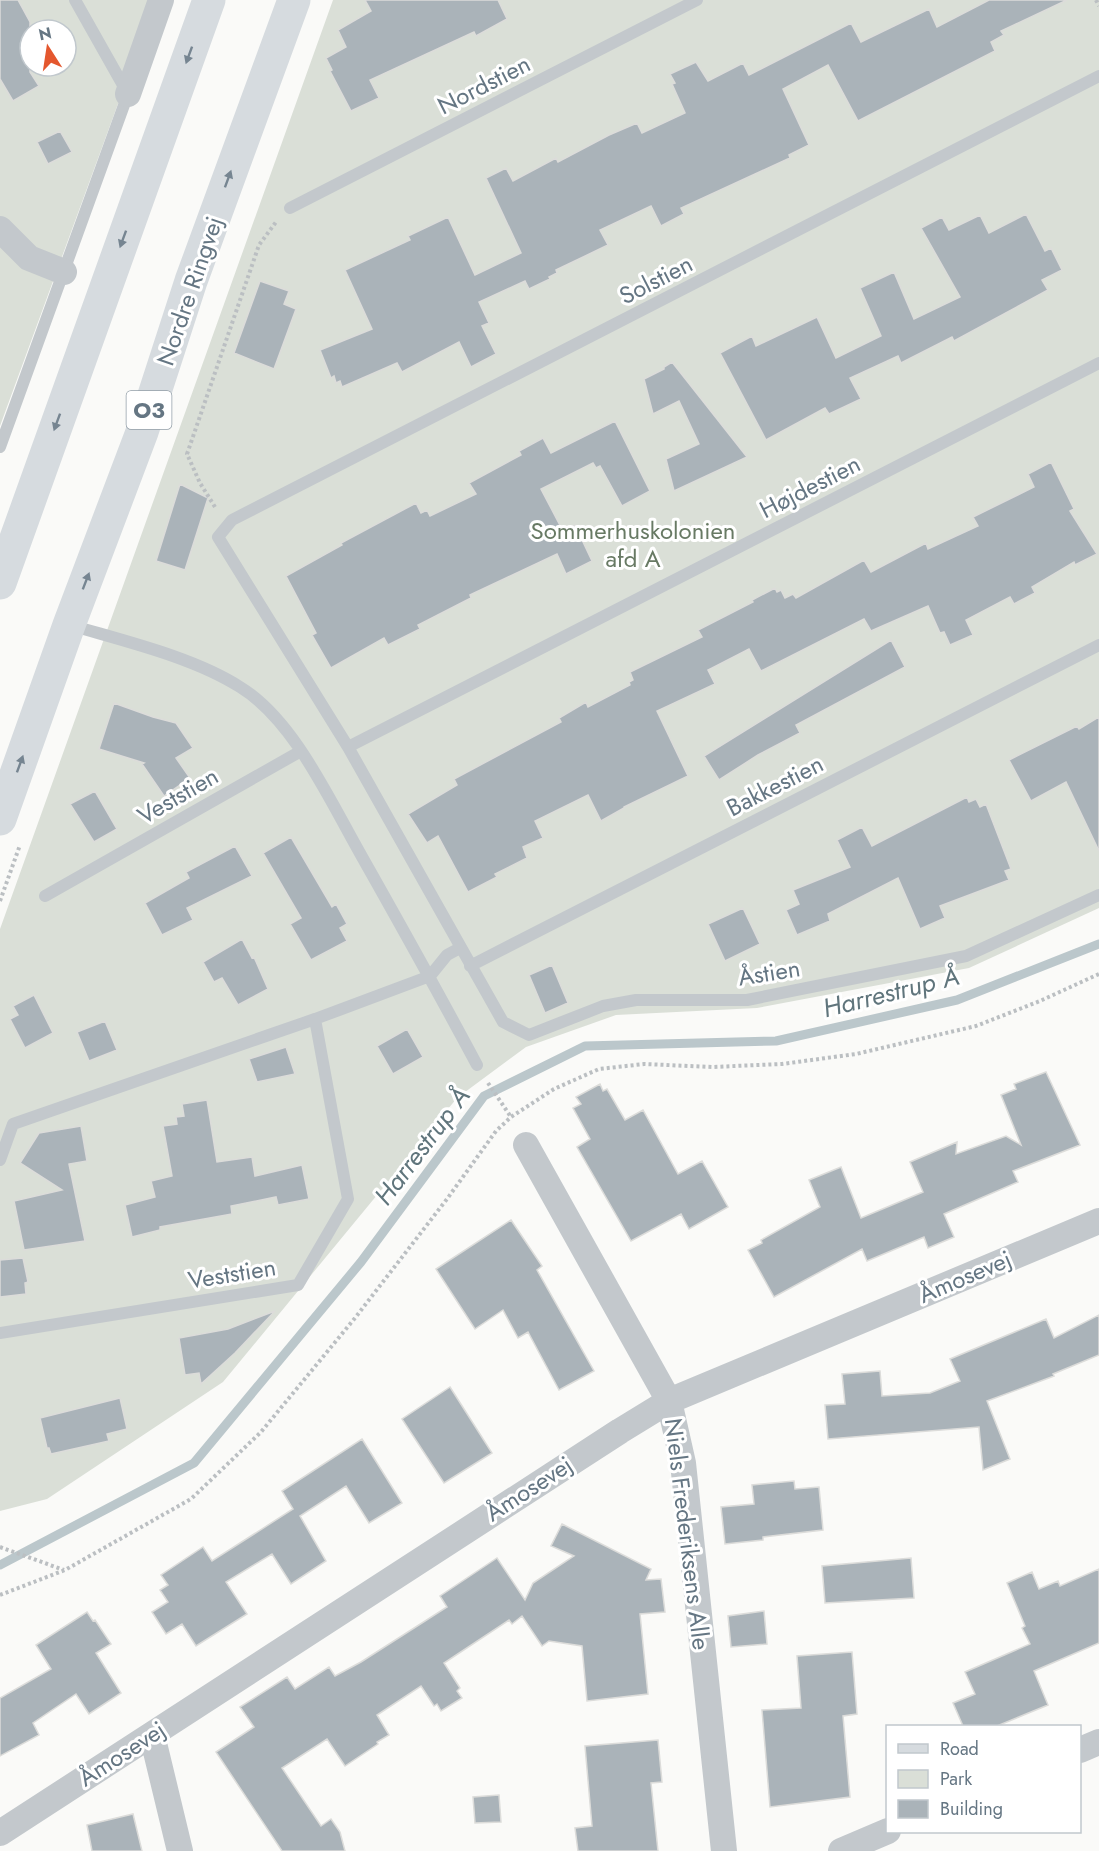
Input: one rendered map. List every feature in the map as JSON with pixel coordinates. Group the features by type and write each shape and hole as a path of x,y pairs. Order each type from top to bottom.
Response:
{"main road":[{"path":"0,583 209,0"},
{"name":"Nordre Ringvej","path":"0,819 69,625 142,432 191,281 294,0"}],"street":[{"path":"128,94 161,0"},
{"path":"0,229 29,258 64,272"},
{"name":"Niels Frederiksens Alle","path":"526,1145 669,1401 682,1463 724,1851"},
{"name":"Åmosevej","path":"0,1833 669,1401 1099,1221"},
{"path":"152,1735 180,1851"},
{"path":"1081,1750 1099,1742"},
{"path":"841,1851 886,1832"}],"lane":[{"path":"0,447 128,94 75,0"},
{"name":"Nordstien","path":"290,208 697,0"},
{"name":"Solstien","path":"229,523 1099,76"},
{"name":"Højdestien","path":"348,747 1099,363"},
{"name":"Åstien","path":"229,523 218,537 348,747 503,1022 529,1035 603,1006 636,1000 747,1000 966,956 1099,895"},
{"path":"69,625 204,667 242,688 273,714 300,751 430,976 477,1065"},
{"name":"Bakkestien","path":"470,966 1099,645"},
{"name":"Veststien","path":"45,896 300,751"},
{"path":"0,1160 12,1124 315,1019 430,976 447,955 460,948"},
{"name":"Veststien","path":"0,1333 298,1285 348,1200 315,1019"}],"path":[{"path":"1096,0 1099,6"},
{"path":"229,523 200,483 187,454 258,245 270,228 290,208"},
{"path":"0,1595 65,1570 191,1499 261,1432 362,1309 447,1200 496,1131 511,1117 554,1089 599,1069 644,1064 712,1067 782,1064 856,1054 976,1026 1040,1001 1099,974"},
{"path":"477,1065 511,1117"},
{"path":"1,1547 65,1570"}],"green space":[{"path":"0,0 156,0 0,426"},
{"name":"Sommerhuskolonien afd A","path":"333,0 1099,0 1099,908 969,968 757,1008 616,1015 526,1047 457,1098 223,1382 47,1499 0,1511 0,929"}],"building":[{"path":"0,0 18,0 28,18 18,18 18,78 34,78 39,86 13,101 0,79"},
{"path":"365,0 498,0 507,19 476,36 474,32 370,80 379,98 351,111 330,71 332,70 326,58 346,47 338,30 371,11"},
{"path":"989,0 1067,0 1001,31 1004,35 991,42 995,51 858,121 828,65 783,89 809,145 789,155 790,158 681,208 684,214 661,226 651,206 600,230 608,245 556,270 557,273 549,277 550,279 529,289 525,281 479,302 489,323 482,326 496,354 471,367 459,342 402,372 397,363 342,387 340,381 336,383 334,376 331,378 320,350 372,329 345,270 410,240 408,236 448,217 475,275 521,253 486,178 506,168 513,181 556,158 558,162 637,123 642,133 685,113 670,74 696,62 708,81 743,63 749,75 851,23 861,42 929,9 937,27"},
{"path":"60,131 72,152 48,164 37,142"},
{"path":"1026,214 1045,251 1051,248 1062,270 1042,280 1048,290 954,341 952,337 901,363 898,356 850,378 861,399 829,414 825,408 766,440 720,353 752,336 756,346 817,317 836,358 881,336 860,288 894,272 914,319 960,297 921,228 942,217 949,230 980,215 989,233"},
{"path":"260,281 289,291 284,304 296,309 274,369 234,353"},
{"path":"672,362 747,457 674,491 666,459 699,444 679,401 653,414 644,379 664,369"},
{"path":"615,421 650,491 622,506 600,466 596,468 593,463 541,489 563,531 575,525 592,561 566,574 557,554 470,595 471,598 418,625 420,629 388,645 384,638 331,668 312,635 316,633 286,576 342,545 341,543 416,503 421,513 427,510 430,516 476,494 469,483 521,455 519,451 543,438 551,453"},
{"path":"1051,462 1074,509 1070,511 1097,554 1075,565 1074,562 1032,587 1035,593 1014,604 1010,597 966,620 973,635 950,645 944,632 940,633 928,606 871,631 864,619 761,671 749,649 708,670 715,684 657,711 688,776 624,807 601,821 588,795 535,821 543,838 523,847 527,858 495,874 497,877 468,892 438,836 427,843 408,814 457,785 454,779 561,722 559,718 586,702 588,707 630,685 629,682 633,680 630,672 702,637 698,630 753,602 752,600 775,588 777,592 781,590 785,598 793,594 796,598 864,560 871,572 926,543 928,549 978,526 973,517 1034,487 1028,474"},
{"path":"180,484 208,498 185,570 156,561"},
{"path":"891,640 905,667 796,725 800,733 758,755 719,780 704,756"},
{"path":"114,703 176,723 193,748 176,758 190,778 164,796 142,764 144,763 99,749"},
{"path":"1099,717 1099,851 1066,782 1031,801 1009,760 1077,726 1079,729"},
{"path":"95,791 117,829 94,842 70,804"},
{"path":"967,797 969,802 976,799 980,807 986,804 1011,869 1005,871 1009,880 940,906 945,918 920,929 898,878 828,914 830,921 797,935 786,910 799,904 793,890 850,867 837,840 862,827 872,846"},
{"path":"291,837 332,907 336,904 347,924 340,928 347,941 311,960 290,924 301,918 263,853"},
{"path":"235,846 252,876 187,908 193,920 162,935 145,903 189,878 186,872"},
{"path":"743,908 760,944 725,961 708,924"},
{"path":"242,939 252,958 254,957 268,989 238,1005 222,978 214,982 203,962"},
{"path":"552,965 568,1003 545,1013 529,975"},
{"path":"34,995 53,1033 25,1048 10,1019 18,1015 13,1006"},
{"path":"105,1021 117,1050 89,1061 77,1032"},
{"path":"407,1029 423,1057 393,1074 377,1046"},
{"path":"286,1047 295,1074 257,1082 249,1059"},
{"path":"1046,1072 1080,1145 1013,1171 1018,1182 944,1214 954,1237 928,1248 924,1237 867,1261 862,1249 774,1297 748,1250 762,1243 761,1240 820,1207 809,1180 841,1167 861,1218 923,1192 910,1162 957,1142 956,1154 1006,1136 1021,1145 1001,1095 1016,1089 1014,1084"},
{"path":"600,1084 603,1091 607,1089 625,1120 643,1110 678,1174 702,1161 728,1207 689,1229 681,1214 631,1241 577,1147 590,1139 573,1108 581,1104 576,1097"},
{"path":"207,1100 217,1162 252,1157 255,1176 302,1165 309,1199 278,1205 276,1197 231,1206 232,1214 160,1227 160,1230 132,1237 125,1205 155,1197 151,1181 172,1176 163,1126 177,1124 176,1117 184,1116 182,1104"},
{"path":"81,1126 87,1161 69,1164 85,1241 24,1250 14,1201 62,1190 20,1163 39,1133"},
{"path":"511,1220 542,1266 537,1270 594,1371 559,1390 528,1332 518,1338 503,1310 475,1329 436,1269"},
{"path":"23,1258 28,1282 25,1283 26,1294 0,1297 0,1260"},
{"path":"275,1311 235,1353 201,1384 199,1373 185,1375 179,1338 228,1329"},
{"path":"1099,1315 1099,1355 1053,1374 1054,1376 987,1401 1010,1459 983,1470 979,1427 828,1439 825,1405 845,1404 842,1374 880,1371 882,1396 930,1393 960,1381 950,1359 1046,1319 1054,1338"},
{"path":"450,1387 492,1453 444,1483 402,1419"},
{"path":"120,1398 127,1429 107,1434 109,1441 51,1454 47,1448 40,1418"},
{"path":"362,1439 402,1503 369,1523 346,1486 300,1516 326,1561 291,1584 272,1554 226,1582 247,1614 196,1646 182,1624 166,1634 152,1612 168,1602 160,1590 168,1585 161,1575 203,1547 212,1561 293,1509 282,1491"},
{"path":"794,1481 795,1489 819,1487 823,1530 725,1544 721,1507 754,1504 752,1485"},
{"path":"562,1524 651,1569 646,1580 661,1579 665,1612 640,1614 648,1694 587,1701 582,1646 549,1641 542,1646 522,1616 512,1624 509,1620 444,1663 460,1688 457,1691 462,1698 441,1711 437,1704 434,1706 421,1686 377,1715 389,1735 345,1766 327,1739 282,1768 321,1826 331,1819 340,1832 345,1851 282,1851 216,1752 254,1727 240,1707 287,1677 295,1689 329,1667 335,1676 361,1662 447,1607 440,1596 497,1558 525,1600 533,1583 574,1556 551,1546"},
{"path":"911,1558 914,1598 825,1603 822,1566"},
{"path":"1099,1569 1099,1643 1034,1671 1048,1705 999,1725 963,1725 953,1703 975,1694 965,1672 1030,1644 1022,1628 1025,1626 1007,1583 1032,1572 1039,1589 1058,1581 1060,1586"},
{"path":"764,1611 767,1644 731,1647 728,1616"},
{"path":"87,1612 111,1644 96,1653 121,1693 89,1714 76,1694 33,1723 39,1735 0,1756 0,1698 51,1669 36,1645"},
{"path":"852,1652 857,1714 843,1716 850,1797 770,1807 762,1710 801,1708 797,1656"},
{"path":"658,1740 662,1782 651,1783 658,1851 578,1851 575,1828 592,1826 585,1746"},
{"path":"499,1795 501,1822 475,1823 473,1797"},
{"path":"133,1814 142,1851 92,1851 87,1825"}],"waterway":[{"name":"Harrestrup Å","path":"0,1565 194,1463 361,1262 484,1096 585,1046 776,1041 957,1000 1099,944"}]}
